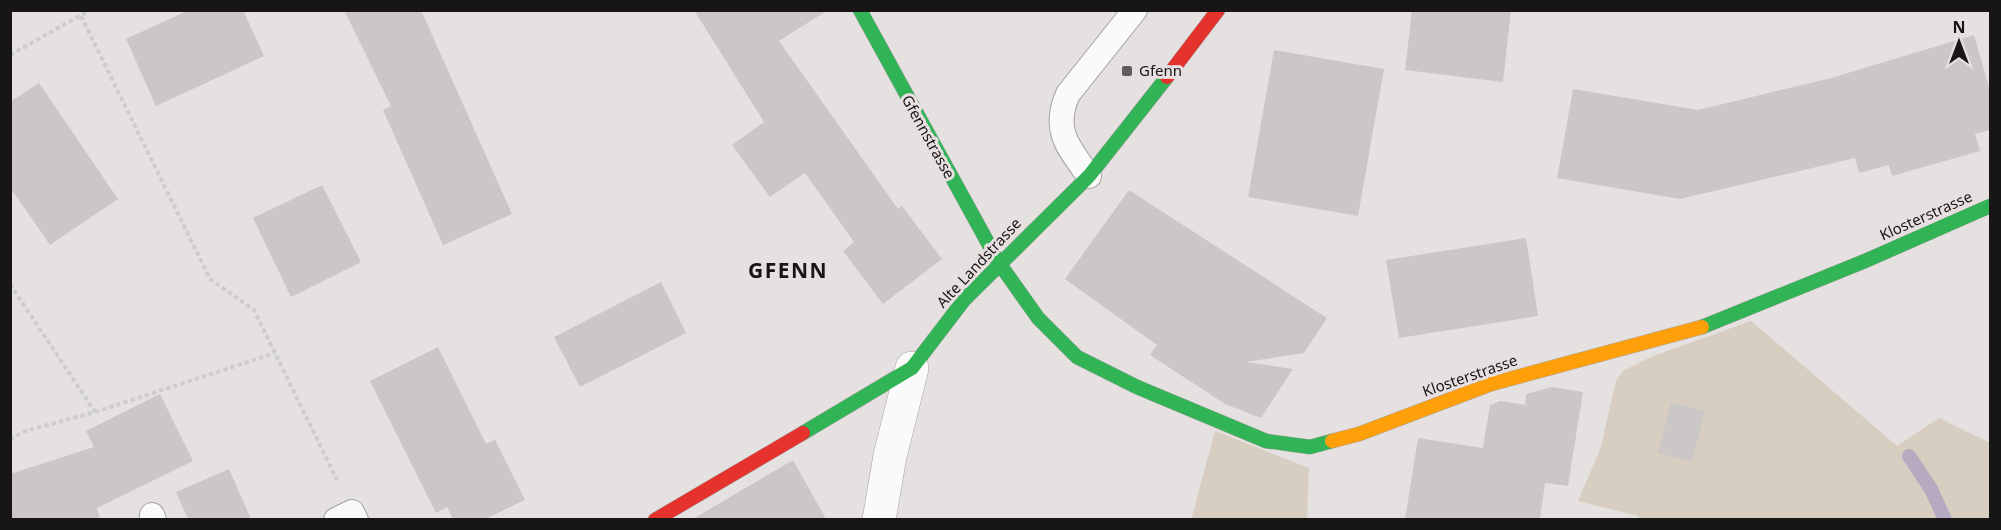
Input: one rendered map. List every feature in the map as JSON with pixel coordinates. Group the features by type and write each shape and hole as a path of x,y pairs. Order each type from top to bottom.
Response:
{"street":[{"name":"Gfennstrasse","path":"860,10 999,263"},
{"name":"Alte Landstrasse","path":"655,519 912,368 964,300 1089,176 1218,10"},
{"name":"Klosterstrasse","path":"999,263 1038,318 1077,357 1137,387 1266,441 1310,447 1359,434 1491,384 1663,340 1712,324 1916,240 1990,206"},
{"path":"879,519 890,456 912,368"}],"lane":[{"path":"1089,176 1063,135 1060,121 1063,107 1068,94 1134,10"}],"path":[{"path":"10,55 90,10"},
{"path":"81,16 210,279 254,310 348,517"},
{"path":"10,284 95,412"},
{"path":"10,440 22,432 95,412 274,353"}],"shaded area":[{"path":"1751,321 1897,446 1939,418 1990,443 1990,519 1638,520 1638,516 1578,501 1600,450 1616,381 1623,371 1653,356"},
{"path":"1215,431 1309,468 1307,519 1191,520"}],"building":[{"path":"189,10 243,10 264,56 156,106 126,39"},
{"path":"344,10 421,10 512,214 443,245 383,110 391,106"},
{"path":"694,10 828,10 779,41 898,209 902,206 942,259 883,304 843,251 854,242 805,173 770,197 732,145 764,122"},
{"path":"1412,10 1511,10 1503,82 1405,70"},
{"path":"1974,35 1990,91 1990,130 1975,134 1980,151 1892,176 1889,165 1859,173 1855,158 1680,199 1557,178 1573,89 1698,110 1831,78"},
{"path":"1274,50 1384,69 1358,216 1248,197"},
{"path":"39,83 118,199 50,245 10,187 10,102"},
{"path":"322,185 361,262 291,297 253,218"},
{"path":"1129,190 1327,318 1304,353 1246,362 1293,369 1261,418 1225,404 1150,355 1157,345 1065,279"},
{"path":"1526,238 1538,316 1399,338 1386,260"},
{"path":"661,282 686,333 580,387 554,337"},
{"path":"438,347 486,444 495,440 525,500 485,519 453,519 447,507 436,513 370,381"},
{"path":"1552,387 1583,392 1568,486 1545,483 1540,519 1405,519 1418,438 1483,448 1490,405 1500,401 1525,405 1526,394"},
{"path":"160,394 193,461 97,508 100,519 10,519 10,474 94,447 86,431"},
{"path":"1671,402 1705,411 1692,462 1658,453"},
{"path":"793,460 826,519 693,519"},
{"path":"229,469 251,519 188,519 176,492"}],"waterway":[{"path":"1909,456 1931,489 1945,520"}],"traffic: fast":[{"path":"860,10 999,263 1038,318 1077,357 1137,387 1266,441 1310,447 1332,441"},
{"path":"803,433 912,368 964,300 1089,176 1167,77"},
{"path":"1702,327 1865,261 1990,206"}],"traffic: slow":[{"path":"1332,441 1359,434 1491,384 1702,327"}],"traffic: jam":[{"path":"1167,77 1218,10"},
{"path":"655,520 803,433"}],"place":[{"name":"Gfenn","path":"1127,71"}],"district":[{"name":"GFENN","path":"788,271"}]}
